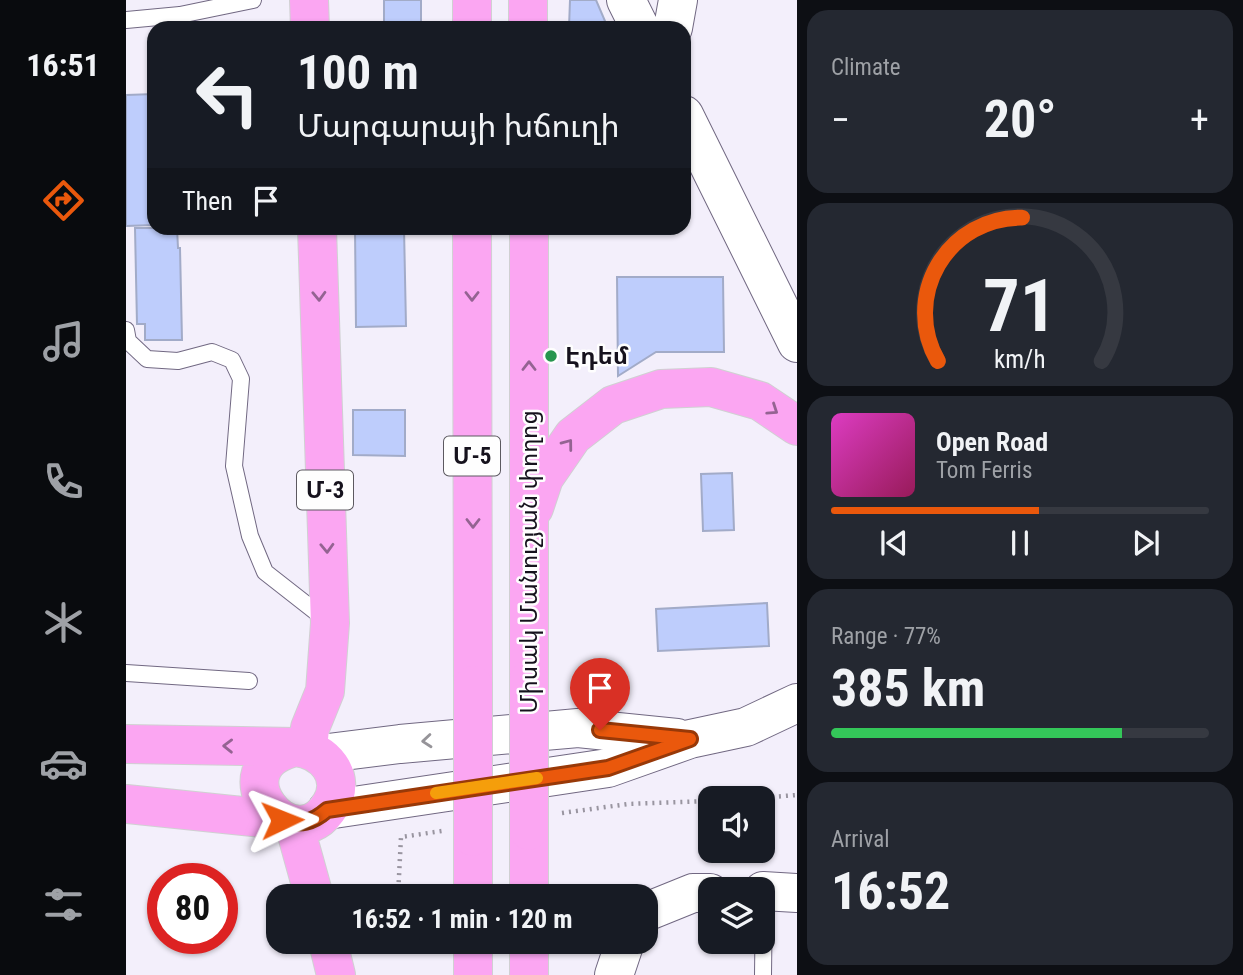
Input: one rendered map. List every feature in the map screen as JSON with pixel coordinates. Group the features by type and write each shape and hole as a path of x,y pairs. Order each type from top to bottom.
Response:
{"highway":[{"path":"309,0 310,21"},
{"path":"472,0 472,21"},
{"path":"528,0 528,21"},
{"name":"Մ-3","path":"308,750 310,728 325,691 330,623 317,235"},
{"name":"Մ-5","path":"472,235 473,884"},
{"name":"Միսակ Մանուշյան փողոց","path":"528,235 529,884"},
{"path":"529,527 544,478 573,436 613,405 661,388 711,387 760,401 797,426"},
{"path":"126,744 308,750 329,763 336,787 333,799 301,818 126,804"},
{"path":"301,818 271,813 260,791 260,778 264,766 283,750 308,750"},
{"path":"301,818 312,884"},
{"path":"331,954 336,975"},
{"path":"473,954 473,975"},
{"path":"529,954 529,975"}],"street":[{"path":"626,0 636,21"},
{"path":"674,21 678,0"},
{"path":"691,129 794,332"},
{"path":"301,818 608,768 690,739 746,727 797,703"},
{"path":"308,750 578,727 690,739"},
{"path":"775,892 797,893"},
{"path":"658,907 698,894"},
{"path":"614,975 621,954"}],"lane":[{"path":"126,20 180,15 254,0"},
{"path":"126,330 128,341 146,359 177,361 212,352 232,360 241,379 234,466 250,536 265,572 330,623"},
{"path":"126,673 249,681"},
{"path":"763,954 763,975"}],"path":[{"path":"775,797 797,795"},
{"path":"399,884 401,837"}],"building":[{"path":"384,0 421,0 421,21 384,21"},
{"path":"570,0 596,0 605,21 569,21"},
{"path":"147,94 147,225 126,226 126,95"},
{"path":"135,228 147,228 147,235 177,235 182,340 145,340 145,324 137,324"},
{"path":"355,235 404,235 406,326 356,327"},
{"path":"617,277 723,277 724,352 656,352 618,376"},
{"path":"353,410 405,410 405,456 353,455"},
{"path":"732,473 734,530 703,531 701,474"},
{"path":"767,603 769,646 658,651 656,609"}],"slow traffic":[{"path":"436,793 537,778"}],"place":[{"name":"Էդեմ","path":"551,356"}],"route":[{"path":"282,820 294,824 306,823 327,810 608,768 690,739 600,730"}]}
